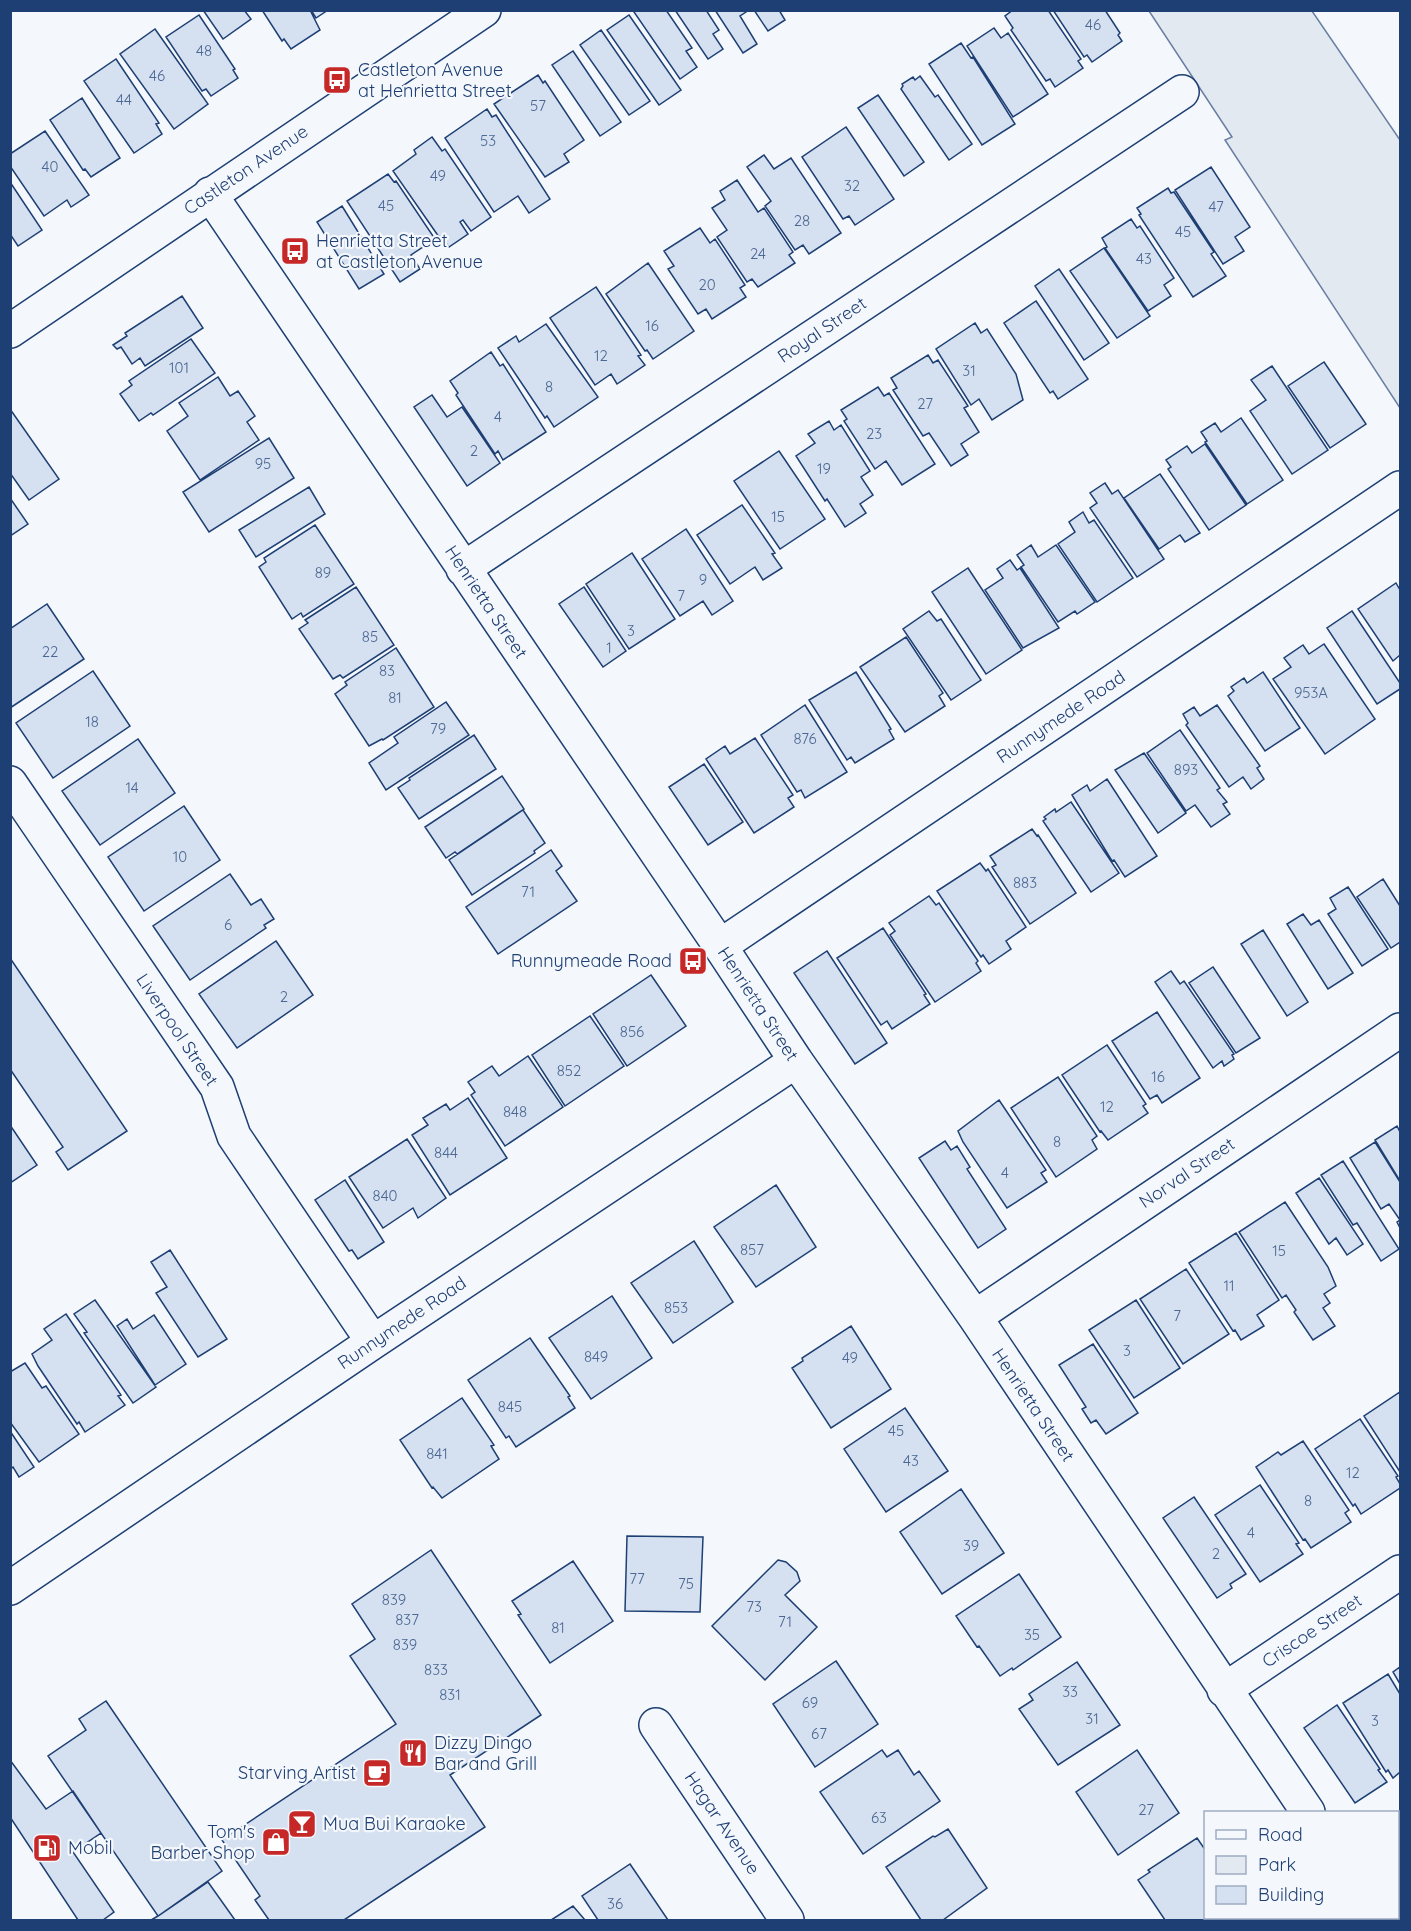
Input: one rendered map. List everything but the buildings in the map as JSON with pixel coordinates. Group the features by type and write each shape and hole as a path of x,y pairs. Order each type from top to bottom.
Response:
{"street":[{"name":"Castleton Avenue","path":"10,331 484,10"},
{"name":"Royal Street","path":"463,569 1182,92"},
{"name":"Henrietta Street","path":"210,194 796,1061 975,1317 1307,1811"},
{"name":"Runnymede Road","path":"720,946 1401,488"},
{"name":"Liverpool Street","path":"10,783 217,1087 234,1136 373,1342"},
{"name":"Norval Street","path":"975,1317 1401,1030"},
{"name":"Runnymede Road","path":"10,1588 373,1342 796,1061"},
{"name":"Criscoe Street","path":"1224,1690 1401,1572"},
{"name":"Hagar Avenue","path":"656,1725 787,1920"}],"green space":[{"path":"1149,11 1312,11 1400,140 1400,408 1225,140 1232,137"}],"place":[{"name":"Castleton Avenue at Henrietta Street","path":"337,80"},
{"name":"Henrietta Street at Castleton Avenue","path":"295,251"},
{"name":"Runnymeade Road","path":"693,961"},
{"name":"Dizzy Dingo Bar and Grill","path":"413,1753"},
{"name":"Starving Artist","path":"377,1773"},
{"name":"Mua Bui Karaoke","path":"302,1824"},
{"name":"Tom's Barber Shop","path":"276,1842"},
{"name":"Mobil","path":"47,1848"}]}
